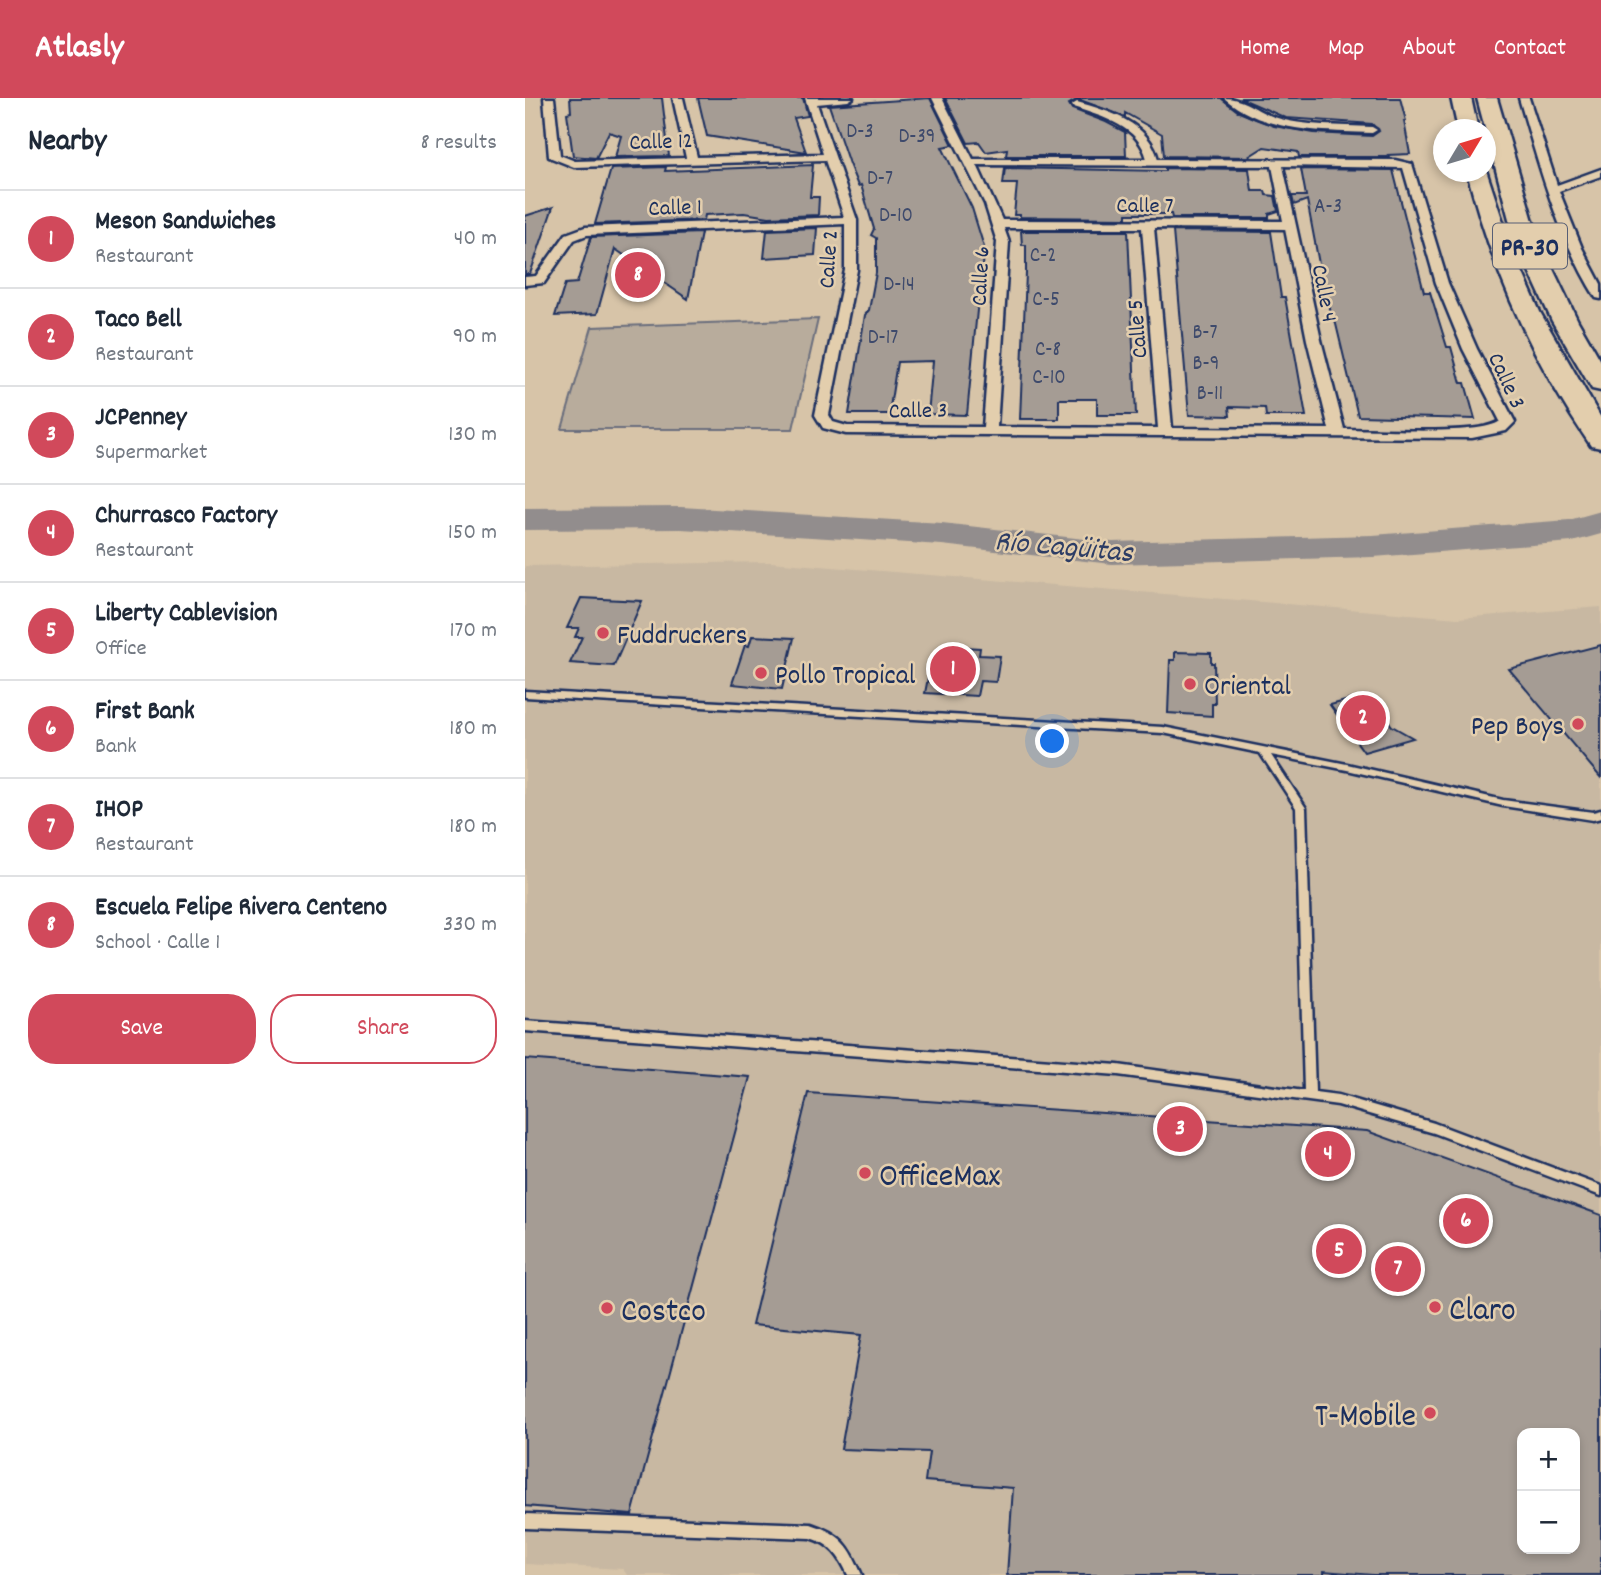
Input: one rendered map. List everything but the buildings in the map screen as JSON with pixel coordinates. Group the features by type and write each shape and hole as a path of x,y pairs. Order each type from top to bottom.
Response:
{"highway":[{"path":"1461,98 1466,119"},
{"name":"PR-30","path":"1487,98 1526,238 1565,321 1601,383"},
{"name":"PR-30","path":"1481,182 1499,248 1515,289 1554,366 1601,440"}],"street":[{"name":"Calle 12","path":"549,98 555,157 563,162 574,164 829,157"},
{"path":"678,98 692,160"},
{"path":"811,100 848,98"},
{"name":"Calle 6","path":"937,98 998,224 1003,242 990,429"},
{"path":"1229,98 1269,119 1298,126 1372,130"},
{"path":"1524,98 1553,189 1580,261 1601,295"},
{"name":"Calle 2","path":"811,100 851,220 851,270 822,415 828,425"},
{"path":"1077,105 1099,112 1141,135 1147,141 1153,161"},
{"name":"Calle 3","path":"828,425 846,430 1337,431 1472,434 1501,428 1508,422 1470,349 1442,282 1408,166 1395,163 969,162"},
{"name":"Calle 4","path":"1277,163 1314,340 1337,431"},
{"path":"1553,189 1574,184 1601,172"},
{"name":"Calle 1","path":"525,281 540,280 570,237 585,231 851,220"},
{"name":"Calle 7","path":"998,224 1291,225"},
{"name":"Calle 5","path":"1148,225 1165,430"}],"lane":[{"path":"525,694 1142,727 1263,750 1503,803 1593,816 1601,814"},
{"path":"1263,750 1301,808 1310,1096"},
{"path":"525,1026 1118,1070 1310,1096 1368,1107 1434,1128 1601,1191"},
{"path":"525,1521 811,1531 830,1536 846,1553 855,1575"}],"shaded area":[{"path":"818,319 793,429 562,429 592,327"},
{"path":"770,562 1458,618 1601,607 1601,1575 627,1575 623,1569 525,1564 525,566"}],"waterway":[{"name":"Río Cagüitas","path":"525,519 681,518 942,534 1112,553 1373,546 1572,531 1601,522"}],"place":[{"name":"Escuela Felipe Rivera Centeno","path":"638,275"},
{"name":"Fuddruckers","path":"603,633"},
{"name":"Meson Sandwiches","path":"953,669"},
{"name":"Pollo Tropical","path":"761,673"},
{"name":"Oriental","path":"1190,684"},
{"name":"Taco Bell","path":"1363,718"},
{"name":"Pep Boys","path":"1578,724"},
{"name":"JCPenney","path":"1180,1129"},
{"name":"Churrasco Factory","path":"1328,1154"},
{"name":"OfficeMax","path":"865,1173"},
{"name":"First Bank","path":"1466,1221"},
{"name":"Liberty Cablevision","path":"1339,1251"},
{"name":"IHOP","path":"1398,1269"},
{"name":"Claro","path":"1435,1307"},
{"name":"Costco","path":"607,1308"},
{"name":"T-Mobile","path":"1430,1413"}]}
